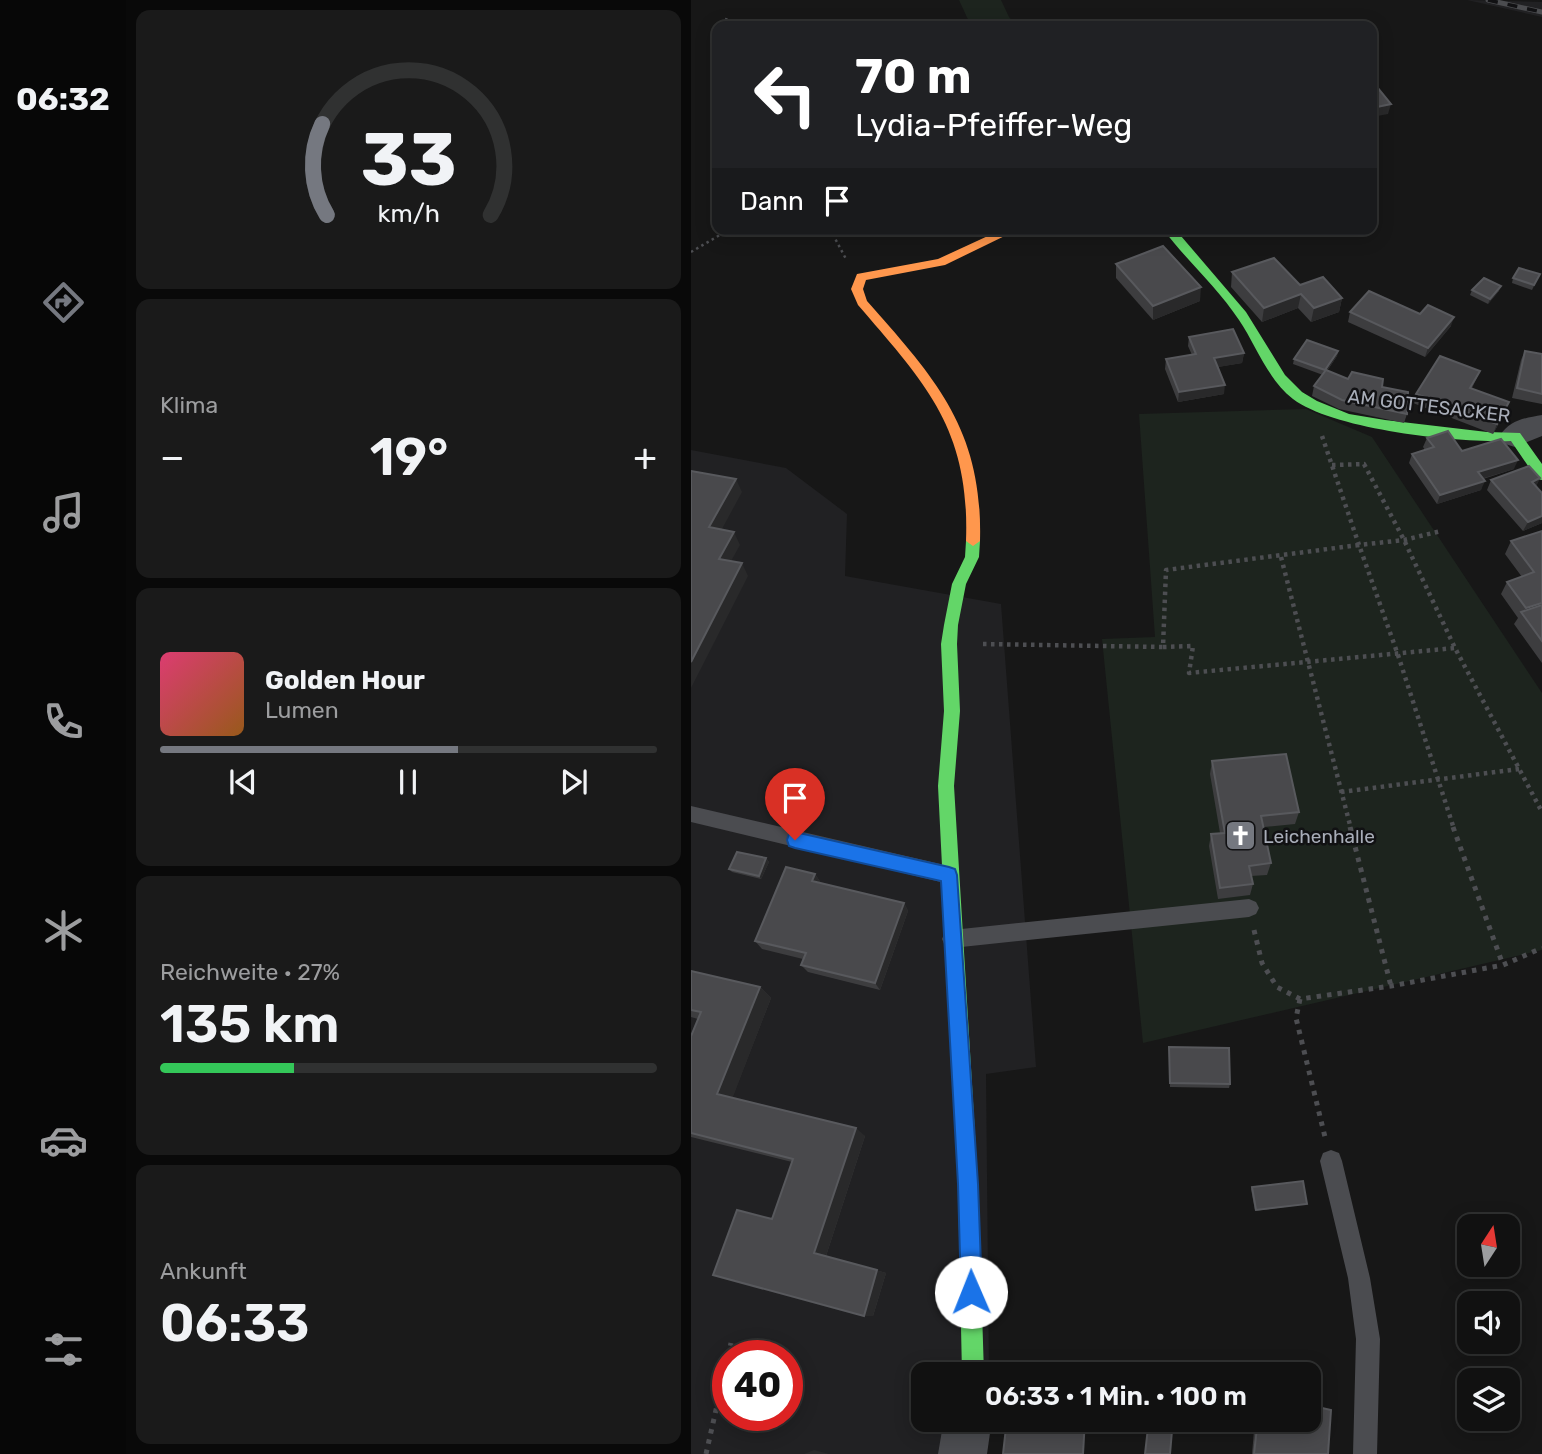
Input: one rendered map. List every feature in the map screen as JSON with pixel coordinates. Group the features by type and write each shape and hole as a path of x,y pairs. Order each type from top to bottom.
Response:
{"street":[{"path":"973,1362 968,1184 952,939 947,786 952,710 949,644 959,584 972,557 975,517 966,458 956,430 931,384 862,302 857,289 858,281 871,273 922,268 1000,235"},
{"name":"AM GOTTESACKER","path":"1174,235 1243,317 1271,363 1295,394 1333,415 1417,429 1452,430 1502,439 1528,431 1542,475"},
{"path":"963,1454 966,1432"}],"lane":[{"path":"691,814 949,875"},
{"path":"952,939 1249,908"},
{"path":"1331,1161 1359,1278 1368,1339 1365,1454"}],"path":[{"path":"725,19 735,21"},
{"path":"691,252 720,235"},
{"path":"1318,407 1318,424 1398,656 1436,780 1503,965"},
{"path":"1332,465 1364,464 1404,540 1455,648 1542,812"},
{"path":"1163,647 1166,570 1404,540 1441,531"},
{"path":"1281,557 1391,986"},
{"path":"949,644 1193,646 1189,673 1398,656 1455,648"},
{"path":"1341,792 1519,769"},
{"path":"1249,908 1262,963 1277,987 1300,999 1391,986 1503,965 1542,948"},
{"path":"1300,999 1296,1017 1331,1161"},
{"path":"706,1454 712,1428"}],"shaded area":[{"path":"959,0 1001,0 1013,21 969,21"},
{"path":"1467,0 1542,2 1542,17"},
{"path":"1306,409 1372,437 1542,693 1542,950 1143,1043 1102,639 1155,637 1139,414"},
{"path":"691,450 786,468 847,514 845,576 1001,604 1036,1067 986,1074 989,1362 911,1362 911,1432 983,1432 980,1454 691,1454"}],"building":[{"path":"1377,87 1391,104 1377,107"},
{"path":"1163,246 1201,287 1153,306 1116,264"},
{"path":"1274,258 1300,285 1323,277 1342,298 1314,308 1301,294 1264,308 1232,272"},
{"path":"1519,268 1540,274 1534,285 1513,278"},
{"path":"1484,278 1501,286 1490,299 1472,290"},
{"path":"1369,291 1420,314 1428,305 1454,317 1428,348 1350,312"},
{"path":"1233,329 1244,353 1214,358 1225,385 1179,392 1166,359 1196,354 1189,337"},
{"path":"1307,340 1338,351 1325,370 1294,359"},
{"path":"1525,351 1542,354 1542,394 1517,388"},
{"path":"1440,356 1480,371 1470,388 1509,402 1497,424 1416,394"},
{"path":"1326,370 1348,379 1352,372 1383,379 1382,387 1408,392 1407,414 1342,400 1314,386"},
{"path":"1448,431 1462,451 1501,439 1518,460 1478,472 1485,481 1440,495 1412,454 1434,447 1427,438"},
{"path":"1529,466 1540,478 1532,482 1542,493 1542,516 1528,522 1491,480"},
{"path":"691,471 736,479 709,527 734,532 719,559 742,563 691,662"},
{"path":"1542,531 1542,603 1526,608 1507,582 1534,572 1511,541"},
{"path":"1542,605 1542,641 1521,612"},
{"name":"Leichenhalle","path":"1286,754 1299,812 1261,816 1271,863 1249,866 1253,884 1220,888 1211,834 1225,833 1212,761"},
{"path":"737,852 766,858 759,876 729,869"},
{"path":"786,867 815,874 812,881 904,903 875,983 801,965 806,953 755,941"},
{"path":"691,971 760,987 717,1094 856,1128 814,1253 877,1270 864,1316 713,1275 737,1210 772,1219 793,1159 691,1133 691,1036 701,1012 691,1010"},
{"path":"1169,1047 1229,1048 1230,1084 1170,1083"},
{"path":"1303,1181 1307,1204 1256,1210 1252,1187"},
{"path":"1321,1408 1331,1410 1328,1454 1254,1454 1257,1432 1321,1432"},
{"path":"1006,1432 1084,1432 1083,1454 1003,1454"},
{"path":"1148,1432 1172,1432 1170,1454 1145,1454"}],"railway":[{"path":"1488,0 1542,12"}],"traffic: fast":[{"path":"1174,235 1242,315 1281,378 1297,395 1347,418 1487,437 1515,436 1542,475"},
{"path":"973,541 972,557 959,584 951,625 949,644 952,711 946,786 968,1184 973,1362"}],"traffic: slow":[{"path":"973,541 970,479 951,420 931,384 862,302 857,289 861,277 941,262 1000,235"}],"place":[{"name":"Leichenhalle","path":"1240,836"}],"route":[{"path":"795,840 949,875 968,1184 971,1292"}]}
